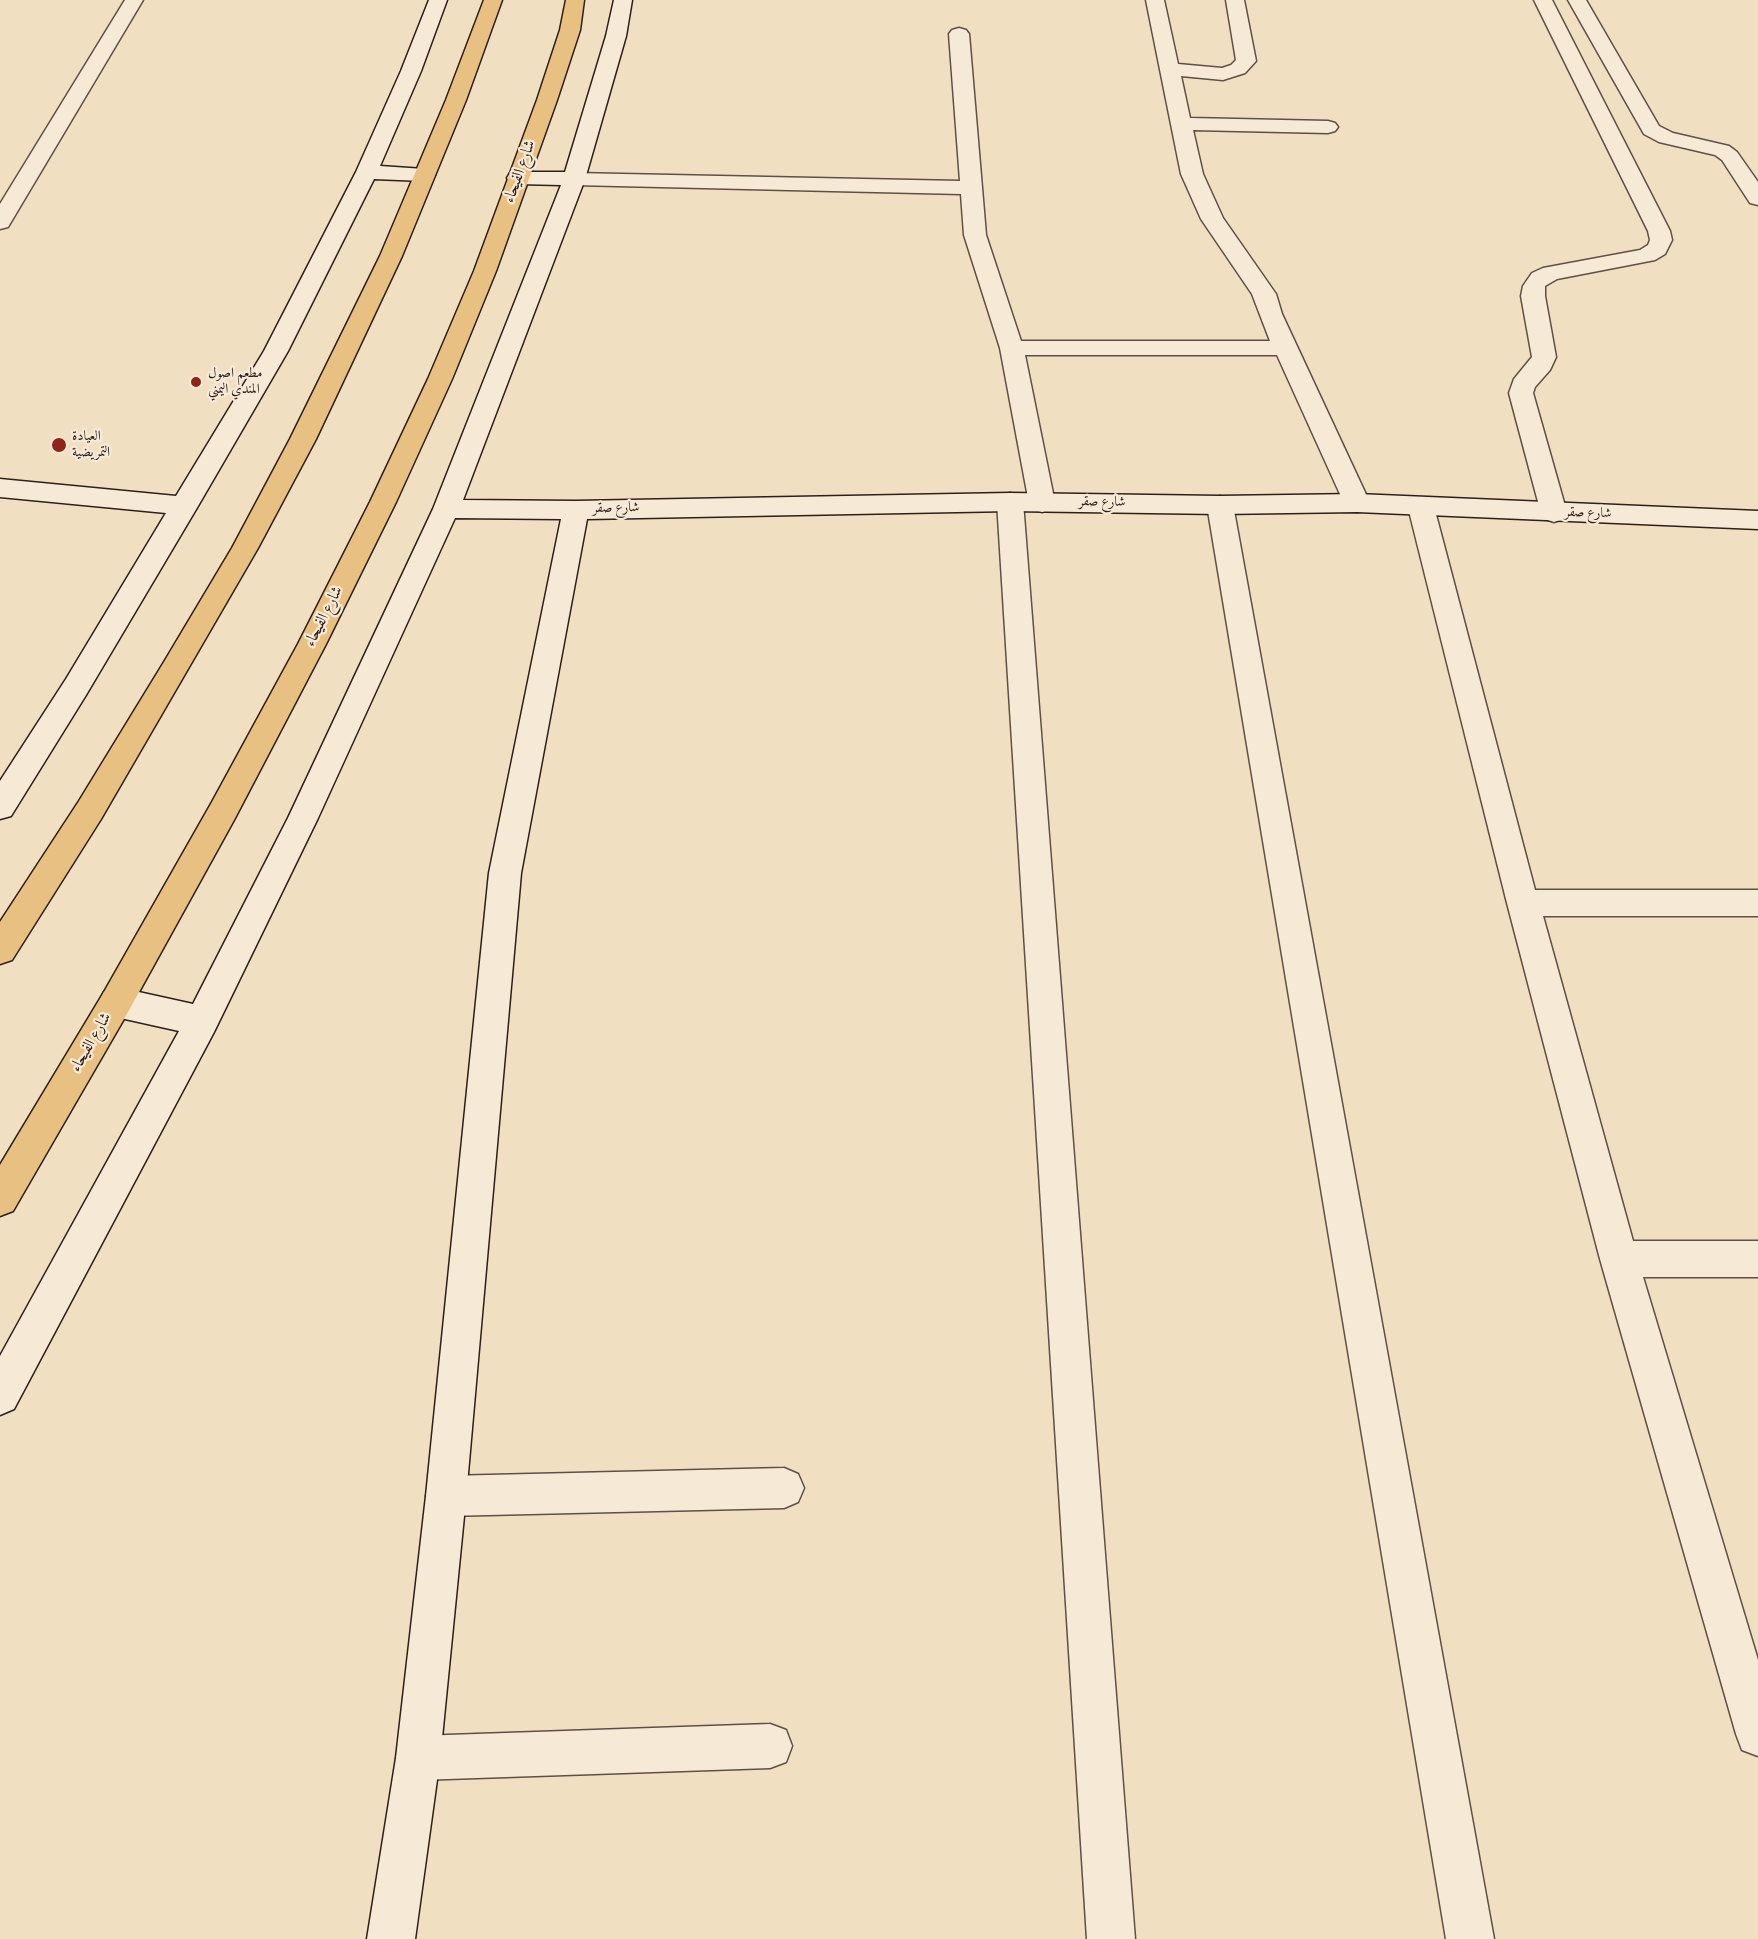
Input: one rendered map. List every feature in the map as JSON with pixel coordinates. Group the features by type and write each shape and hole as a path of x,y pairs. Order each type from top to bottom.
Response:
{"highway":[{"path":"0,950 90,810 245,548 351,342 391,256 456,100 493,0"},
{"name":"شارع الفيحاء","path":"0,1199 116,1002 234,790 312,644 383,502 445,368 485,271 563,50 575,0"}],"street":[{"path":"0,222 134,0"},
{"path":"0,807 76,687 276,351 367,172 411,71 438,0"},
{"path":"0,1395 202,1021 303,818 446,509 574,179 616,36 623,0"},
{"path":"1155,0 1192,174 1212,219 1264,294 1286,348 1357,503"},
{"path":"1170,69 1223,74 1238,69 1246,61 1235,0"},
{"path":"1543,0 1659,231 1661,240 1657,249 1647,255 1551,273 1540,278 1534,286 1533,296 1544,357 1541,365 1523,385 1521,393 1554,513"},
{"path":"1577,0 1651,129 1666,138 1722,150 1730,156 1758,198"},
{"path":"959,34 975,235 1012,348 1026,502 1111,1939"},
{"path":"1183,124 1328,127"},
{"path":"367,172 424,175"},
{"path":"519,178 972,188"},
{"path":"1012,348 1286,348"},
{"path":"0,489 185,506"},
{"name":"شارع صقر","path":"446,509 576,510 1026,502 1220,505 1357,503 1758,520"},
{"path":"1220,505 1470,1939"},
{"path":"1421,507 1523,903 1619,1259 1756,1722"},
{"path":"391,1939 418,1758 446,1496 505,873 576,510"},
{"path":"1523,903 1758,903"},
{"path":"116,1002 202,1021"},
{"path":"1619,1259 1758,1259"},
{"path":"446,1496 784,1488"},
{"path":"418,1758 770,1746"}],"place":[{"name":"مطعم اصول المندي اليمني","path":"196,382"},
{"name":"العيادة التمريضية","path":"59,445"}]}
